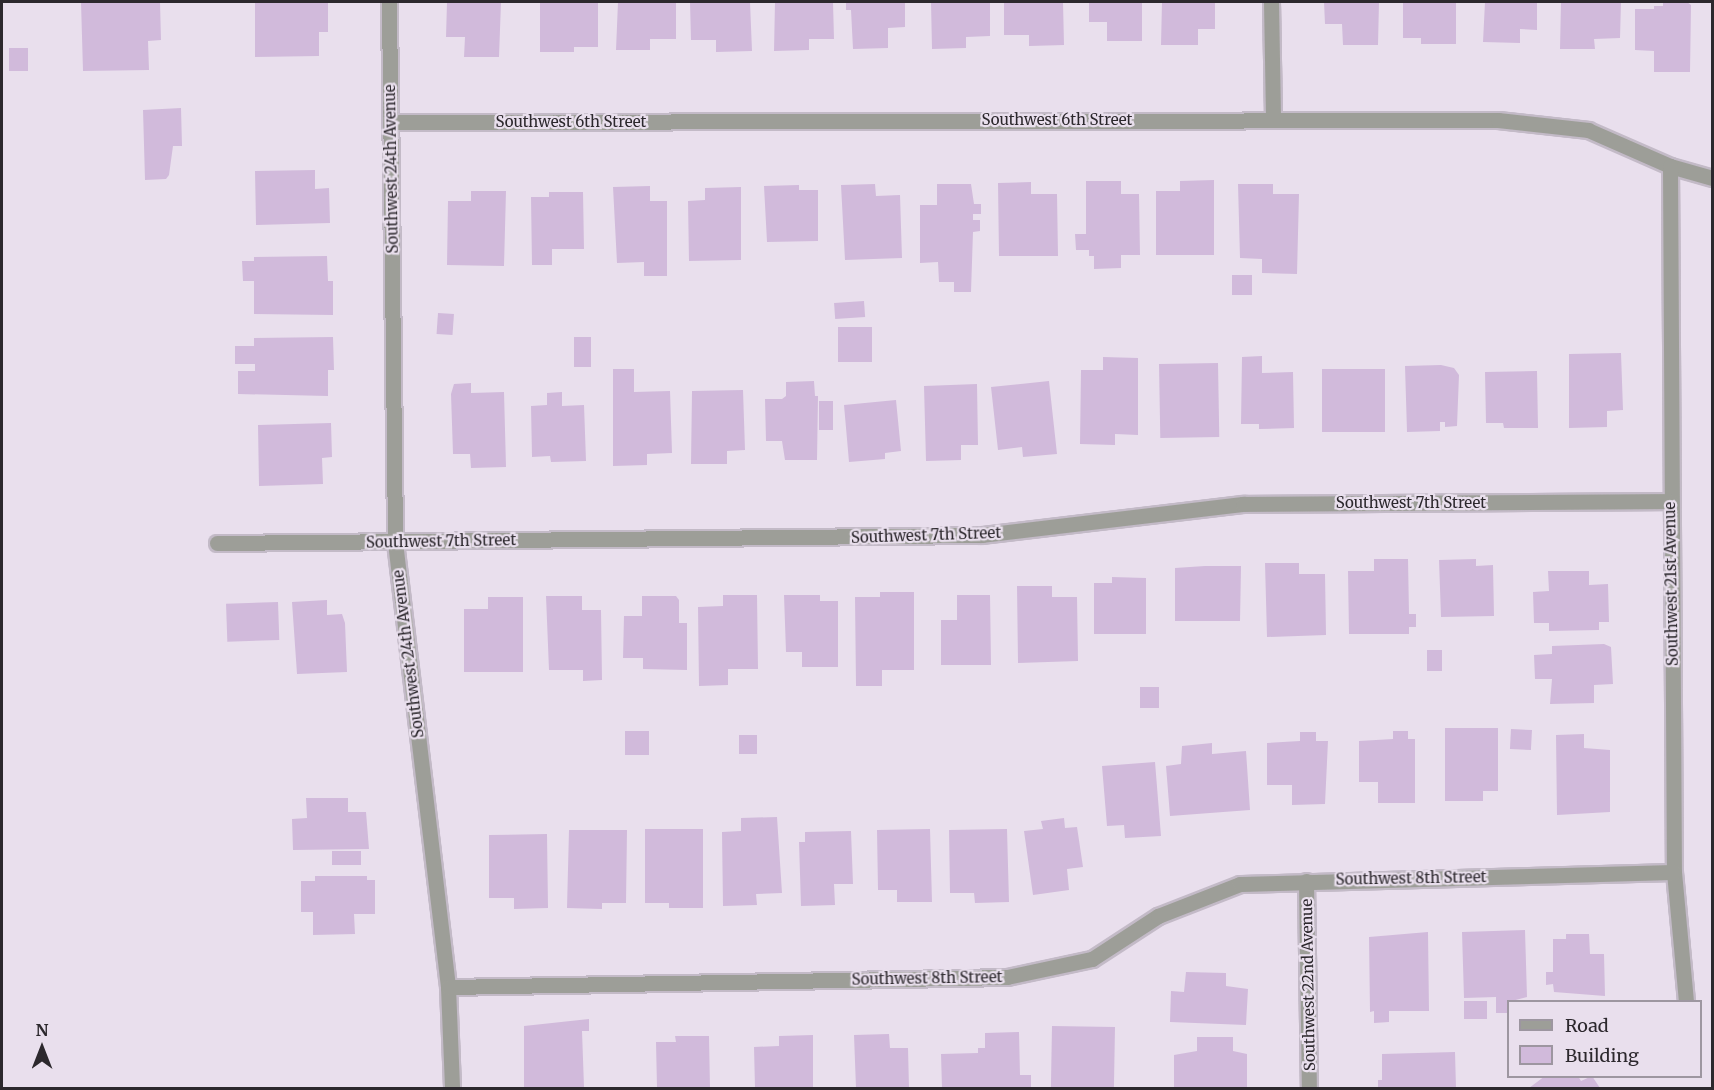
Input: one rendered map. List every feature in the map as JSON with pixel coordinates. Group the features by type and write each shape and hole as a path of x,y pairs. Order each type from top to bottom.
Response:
{"street":[{"name":"Southwest 24th Avenue","path":"389,2 395,542 448,987 452,1089"},
{"path":"1271,2 1273,120"},
{"name":"Southwest 6th Street","path":"391,122 1498,120 1588,130 1670,166 1713,178"},
{"name":"Southwest 21st Avenue","path":"1670,166 1670,501 1674,872 1686,1000"},
{"name":"Southwest 7th Street","path":"217,543 982,535 1243,504 1670,501"},
{"name":"Southwest 8th Street","path":"448,987 1007,976 1092,958 1158,916 1240,884 1674,872"},
{"name":"Southwest 22nd Avenue","path":"1306,881 1309,1089"}],"building":[{"path":"81,2 160,2 161,40 148,41 149,70 83,71"},
{"path":"255,2 328,2 328,32 319,32 319,56 255,57"},
{"path":"447,2 501,2 499,57 464,57 465,37 446,37"},
{"path":"540,2 598,2 598,47 574,47 574,52 540,52"},
{"path":"618,2 676,2 676,39 650,39 650,50 616,50"},
{"path":"690,2 750,2 752,51 716,52 716,40 691,40"},
{"path":"775,2 833,2 834,39 809,39 809,50 774,51"},
{"path":"846,2 905,2 905,27 888,28 888,48 853,49 851,10 846,10"},
{"path":"931,2 990,2 990,36 966,37 966,48 932,49"},
{"path":"1004,2 1063,2 1064,45 1029,46 1029,35 1004,35"},
{"path":"1089,2 1142,2 1142,41 1107,41 1107,22 1089,22"},
{"path":"1162,2 1215,2 1215,29 1198,29 1198,45 1161,45"},
{"path":"1324,2 1379,2 1378,45 1343,45 1342,24 1325,24"},
{"path":"1403,2 1456,2 1456,44 1421,44 1421,38 1403,38"},
{"path":"1485,2 1537,2 1537,30 1520,29 1520,43 1483,42"},
{"path":"1561,2 1621,2 1620,38 1594,39 1595,49 1560,49"},
{"path":"1663,2 1687,2 1691,5 1690,72 1654,72 1654,51 1635,50 1635,9 1654,9 1654,6 1663,6"},
{"path":"9,48 28,48 28,71 9,71"},
{"path":"181,108 182,146 173,146 169,175 166,179 145,180 143,110"},
{"path":"315,170 315,189 329,188 330,223 256,225 255,171"},
{"path":"1214,180 1214,255 1156,255 1156,191 1180,191 1180,181"},
{"path":"1086,181 1121,181 1121,194 1139,194 1140,255 1121,255 1121,268 1094,269 1094,256 1089,256 1089,250 1076,250 1075,234 1086,234"},
{"path":"1031,182 1031,194 1057,194 1058,256 999,256 998,183"},
{"path":"875,184 876,196 900,195 902,258 845,260 841,185"},
{"path":"937,184 971,184 974,204 981,204 981,214 973,214 973,220 980,220 980,231 973,232 971,292 954,292 954,282 939,282 938,262 920,263 920,205 937,205"},
{"path":"1238,184 1273,184 1273,194 1299,194 1297,274 1262,273 1262,259 1240,258"},
{"path":"799,185 799,190 818,190 818,241 767,242 764,186"},
{"path":"650,186 650,201 667,201 667,276 644,276 644,262 617,263 613,187"},
{"path":"741,187 741,260 689,261 688,201 705,200 705,188"},
{"path":"471,191 506,191 504,266 447,265 448,201 471,201"},
{"path":"549,192 583,192 584,249 552,249 552,265 532,265 531,197 549,197"},
{"path":"327,256 328,281 333,281 333,315 254,314 254,281 243,281 242,261 254,261 254,257"},
{"path":"1232,275 1252,275 1252,295 1232,295"},
{"path":"864,301 865,317 835,319 834,303"},
{"path":"438,313 454,314 452,335 437,334"},
{"path":"838,327 872,327 872,362 838,362"},
{"path":"333,337 334,370 328,370 328,396 238,394 238,371 255,371 255,364 235,364 235,346 254,346 254,338"},
{"path":"574,337 591,337 591,367 574,367"},
{"path":"1621,353 1623,410 1607,411 1607,427 1569,428 1569,354"},
{"path":"1262,356 1262,373 1293,372 1294,428 1259,429 1259,424 1241,424 1242,357"},
{"path":"1103,357 1138,358 1138,435 1115,434 1115,445 1080,444 1081,370 1103,370"},
{"path":"1218,363 1219,437 1160,438 1159,364"},
{"path":"1441,365 1454,368 1459,375 1457,426 1445,427 1445,422 1440,422 1440,431 1407,432 1405,366"},
{"path":"613,369 634,369 634,392 670,391 672,453 647,454 647,465 613,466"},
{"path":"1322,369 1385,369 1385,432 1322,432"},
{"path":"1537,371 1538,428 1504,428 1503,423 1486,423 1485,372"},
{"path":"814,381 815,396 818,396 817,460 785,460 782,441 766,441 765,399 782,399 786,396 786,382"},
{"path":"1049,381 1057,454 1023,457 1022,447 998,450 991,387"},
{"path":"471,383 471,393 504,392 506,467 471,468 470,454 453,454 451,394 454,384"},
{"path":"977,384 978,445 961,445 961,460 926,461 924,386"},
{"path":"743,390 745,450 727,451 727,464 691,464 692,391"},
{"path":"562,392 562,406 584,405 586,461 551,462 550,456 532,457 531,406 547,405 547,393"},
{"path":"896,400 901,451 885,453 885,459 849,462 844,405"},
{"path":"819,401 833,401 833,430 819,430"},
{"path":"331,423 332,457 322,458 323,484 259,486 258,425"},
{"path":"1374,559 1408,559 1409,614 1416,614 1416,627 1409,627 1409,634 1349,634 1348,571 1374,571"},
{"path":"1476,559 1476,566 1493,565 1494,616 1441,617 1439,560"},
{"path":"1265,563 1299,563 1299,574 1325,574 1326,635 1267,637"},
{"path":"1241,566 1240,621 1175,621 1175,568"},
{"path":"1548,571 1589,571 1589,585 1608,584 1609,622 1599,622 1599,630 1549,631 1549,623 1534,623 1533,592 1549,591"},
{"path":"1112,577 1146,578 1146,634 1094,634 1094,583 1112,583"},
{"path":"1017,586 1052,586 1052,597 1077,597 1078,661 1018,663"},
{"path":"880,592 914,592 914,670 882,670 882,686 856,686 855,597 880,597"},
{"path":"723,595 757,595 758,669 728,669 728,685 699,686 698,607 723,606"},
{"path":"784,595 820,595 820,601 838,601 838,667 802,667 802,652 786,652"},
{"path":"957,595 990,595 991,665 941,665 941,620 957,620"},
{"path":"546,596 582,596 582,610 601,610 602,680 583,681 583,670 549,670"},
{"path":"642,596 676,596 679,600 679,623 687,623 687,670 643,669 643,658 623,658 624,616 642,616"},
{"path":"488,597 523,597 523,672 464,672 464,609 488,609"},
{"path":"327,600 327,615 342,614 345,623 347,672 297,674 292,602"},
{"path":"278,602 279,640 227,642 226,604"},
{"path":"1604,644 1611,647 1613,684 1594,685 1594,703 1550,704 1552,679 1535,679 1534,655 1552,654 1552,646"},
{"path":"1427,650 1442,650 1442,671 1427,671"},
{"path":"1140,687 1159,687 1159,708 1140,708"},
{"path":"1445,728 1498,728 1498,791 1483,791 1483,801 1445,801"},
{"path":"1511,729 1532,730 1531,750 1510,749"},
{"path":"625,731 649,731 649,755 625,755"},
{"path":"1393,731 1408,731 1408,739 1415,739 1415,803 1378,803 1378,782 1359,782 1359,741 1393,739"},
{"path":"1300,732 1316,732 1316,741 1328,741 1325,804 1292,805 1292,785 1267,785 1267,743 1300,741"},
{"path":"1584,734 1584,748 1610,750 1610,812 1557,815 1556,735"},
{"path":"739,735 757,735 757,754 739,754"},
{"path":"1212,743 1212,754 1246,751 1250,810 1170,816 1166,766 1181,764 1182,746"},
{"path":"1155,762 1161,836 1125,838 1124,825 1107,826 1102,766"},
{"path":"306,798 348,798 348,812 366,812 369,849 293,850 292,819 307,818"},
{"path":"777,817 782,893 756,894 757,905 723,906 722,832 741,831 741,818"},
{"path":"1064,818 1065,828 1077,827 1083,867 1067,869 1069,890 1033,895 1024,831 1043,829 1041,821"},
{"path":"645,829 703,829 703,908 669,908 669,903 645,903"},
{"path":"930,829 932,902 897,902 897,890 878,890 877,830"},
{"path":"1007,829 1009,902 975,903 974,893 950,893 949,830"},
{"path":"569,830 627,830 626,903 602,903 602,909 567,908"},
{"path":"851,831 853,884 834,884 835,905 801,906 799,842 805,842 805,832"},
{"path":"547,834 548,908 514,909 514,898 489,898 489,835"},
{"path":"332,851 361,851 361,865 332,865"},
{"path":"315,876 367,876 367,880 375,880 375,914 354,914 355,934 313,935 313,912 301,912 301,881 315,881"},
{"path":"1525,930 1527,997 1507,1000 1507,1013 1496,1013 1496,997 1464,998 1462,932"},
{"path":"1428,932 1429,1011 1389,1011 1389,1022 1374,1023 1374,1011 1370,1012 1369,937"},
{"path":"1566,934 1589,934 1590,954 1604,954 1605,996 1554,992 1553,984 1546,985 1546,972 1553,972 1553,939 1566,939"},
{"path":"1186,972 1226,973 1226,986 1248,989 1246,1025 1170,1022 1171,991 1184,992"},
{"path":"1464,1001 1487,1001 1487,1019 1464,1019"},
{"path":"589,1019 589,1031 582,1031 584,1087 524,1088 524,1026"},
{"path":"1052,1026 1115,1027 1114,1088 1051,1088"},
{"path":"1019,1032 1020,1075 1031,1075 1031,1088 942,1088 941,1054 978,1053 978,1048 985,1048 985,1033"},
{"path":"889,1034 890,1048 908,1048 909,1088 856,1088 854,1035"},
{"path":"813,1035 813,1088 755,1088 754,1047 779,1046 779,1036"},
{"path":"675,1036 709,1036 710,1088 657,1088 656,1042 676,1042"},
{"path":"1197,1037 1233,1037 1233,1051 1247,1054 1247,1088 1174,1088 1174,1055 1197,1051"},
{"path":"1455,1052 1456,1088 1378,1088 1378,1080 1382,1080 1382,1054"},
{"path":"1542,1078 1579,1078 1581,1081 1593,1078 1600,1088 1529,1088"}]}
